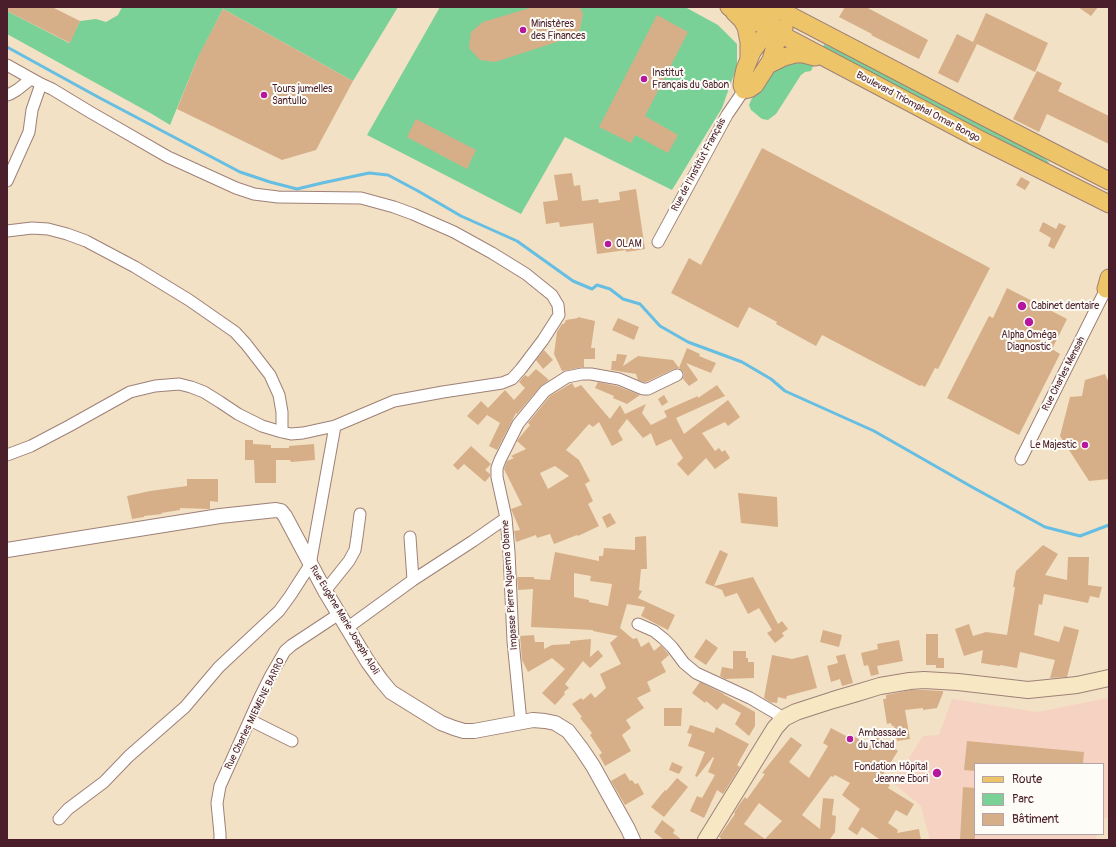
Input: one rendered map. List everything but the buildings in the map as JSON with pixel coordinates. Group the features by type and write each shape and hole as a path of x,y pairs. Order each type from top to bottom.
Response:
{"main road":[{"path":"729,7 737,14 746,27 749,42 749,60"},
{"name":"Boulevard Triomphal Omar Bongo","path":"729,7 978,138 1109,204"},
{"path":"757,7 768,17 774,30 776,43 768,65 755,85 744,90 742,85 743,78 752,52 768,33 774,30 781,28 794,28 840,49 882,64"},
{"name":"Boulevard Triomphal Omar Bongo","path":"774,7 1109,181"},
{"path":"768,65 784,57 799,53 828,60"},
{"path":"1031,141 1058,163 1109,190"},
{"path":"1092,195 1109,211"},
{"path":"706,840 768,740 784,718 796,712 880,686 910,681 924,680 958,682 1028,690 1077,685 1109,678"}],"street":[{"path":"7,65 52,89 168,157 236,188 254,194 278,197 361,198 394,207 454,232 526,274 552,295 558,305 559,315 543,340 521,369 512,378 502,383 394,401 335,426 303,434 282,432 262,426 238,414 204,392 185,385 173,384 155,386 130,392 31,446 7,455"},
{"path":"7,95 36,81"},
{"path":"7,181 29,132 36,81"},
{"name":"Rue de l'Institut Français","path":"658,242 727,115 744,90"},
{"path":"7,231 32,228 48,229 86,241 134,267 189,300 235,332 270,375 279,395 282,412 282,432"},
{"name":"Rue Charles Mensah","path":"1021,459 1108,284"},
{"name":"Impasse Pierre Nguema Obame","path":"522,722 513,641 506,518 497,477 497,468 500,460 518,424 546,390 567,377 591,374 619,379 643,389 648,389 677,375"},
{"path":"59,819 68,809 104,782 129,756 185,707 219,666 279,611 290,596 310,565 335,426"},
{"name":"Rue Eugène Marie Joseph Aloli","path":"7,550 220,516 276,510 281,511 310,565 347,628 368,662 391,692 441,723 464,731 474,731 533,720 555,723 568,731 581,748 593,766 633,840"},
{"path":"325,591 349,561 355,550 360,514"},
{"path":"347,628 413,580 473,542 506,518"},
{"path":"410,537 413,580"},
{"name":"Rue Charles MIEMENE BARRO","path":"220,840 217,803 220,786 260,697 285,651 339,614"},
{"path":"638,624 654,631 664,638 684,663 696,673 750,698 784,718"},
{"path":"250,720 292,741"}],"shaded area":[{"name":"Fondation Hôpital Jeanne Ebori","path":"1109,698 1109,818 1104,818 1104,763 974,763 974,835 1097,835 1096,840 930,840 921,806 893,783 923,736 939,735 952,699 1037,712"}],"green space":[{"path":"122,7 398,7 353,81 223,9 196,62 170,125 7,34 7,11 69,43 80,21 96,19 106,22 118,15"},
{"path":"440,7 685,7 718,25 737,44 737,66 722,108 672,190 565,137 521,214 367,135"},
{"path":"824,44 858,60 1039,154 1049,162 1048,164 823,48"},
{"path":"794,61 814,64 811,71 805,72 801,75 776,114 768,120 762,119 751,110 749,105 751,100 772,71"}],"waterway":[{"path":"7,47 240,172 297,189 369,173 388,175 461,216 517,241 573,281 592,289 597,285 610,289 623,299 640,304 660,326 688,342 742,362 771,379 785,391 874,431 1045,527 1080,536 1109,525"}],"place":[{"name":"Ministères des Finances","path":"523,30"},
{"name":"Institut Français du Gabon","path":"644,79"},
{"name":"Tours jumelles Santullo","path":"264,95"},
{"name":"OLAM","path":"608,244"},
{"name":"Cabinet dentaire","path":"1022,306"},
{"name":"Alpha Oméga Diagnostic","path":"1029,322"},
{"name":"Le Majestic","path":"1085,445"},
{"name":"Ambassade du Tchad","path":"850,739"},
{"name":"Fondation Hôpital Jeanne Ebori","path":"937,773"}]}
